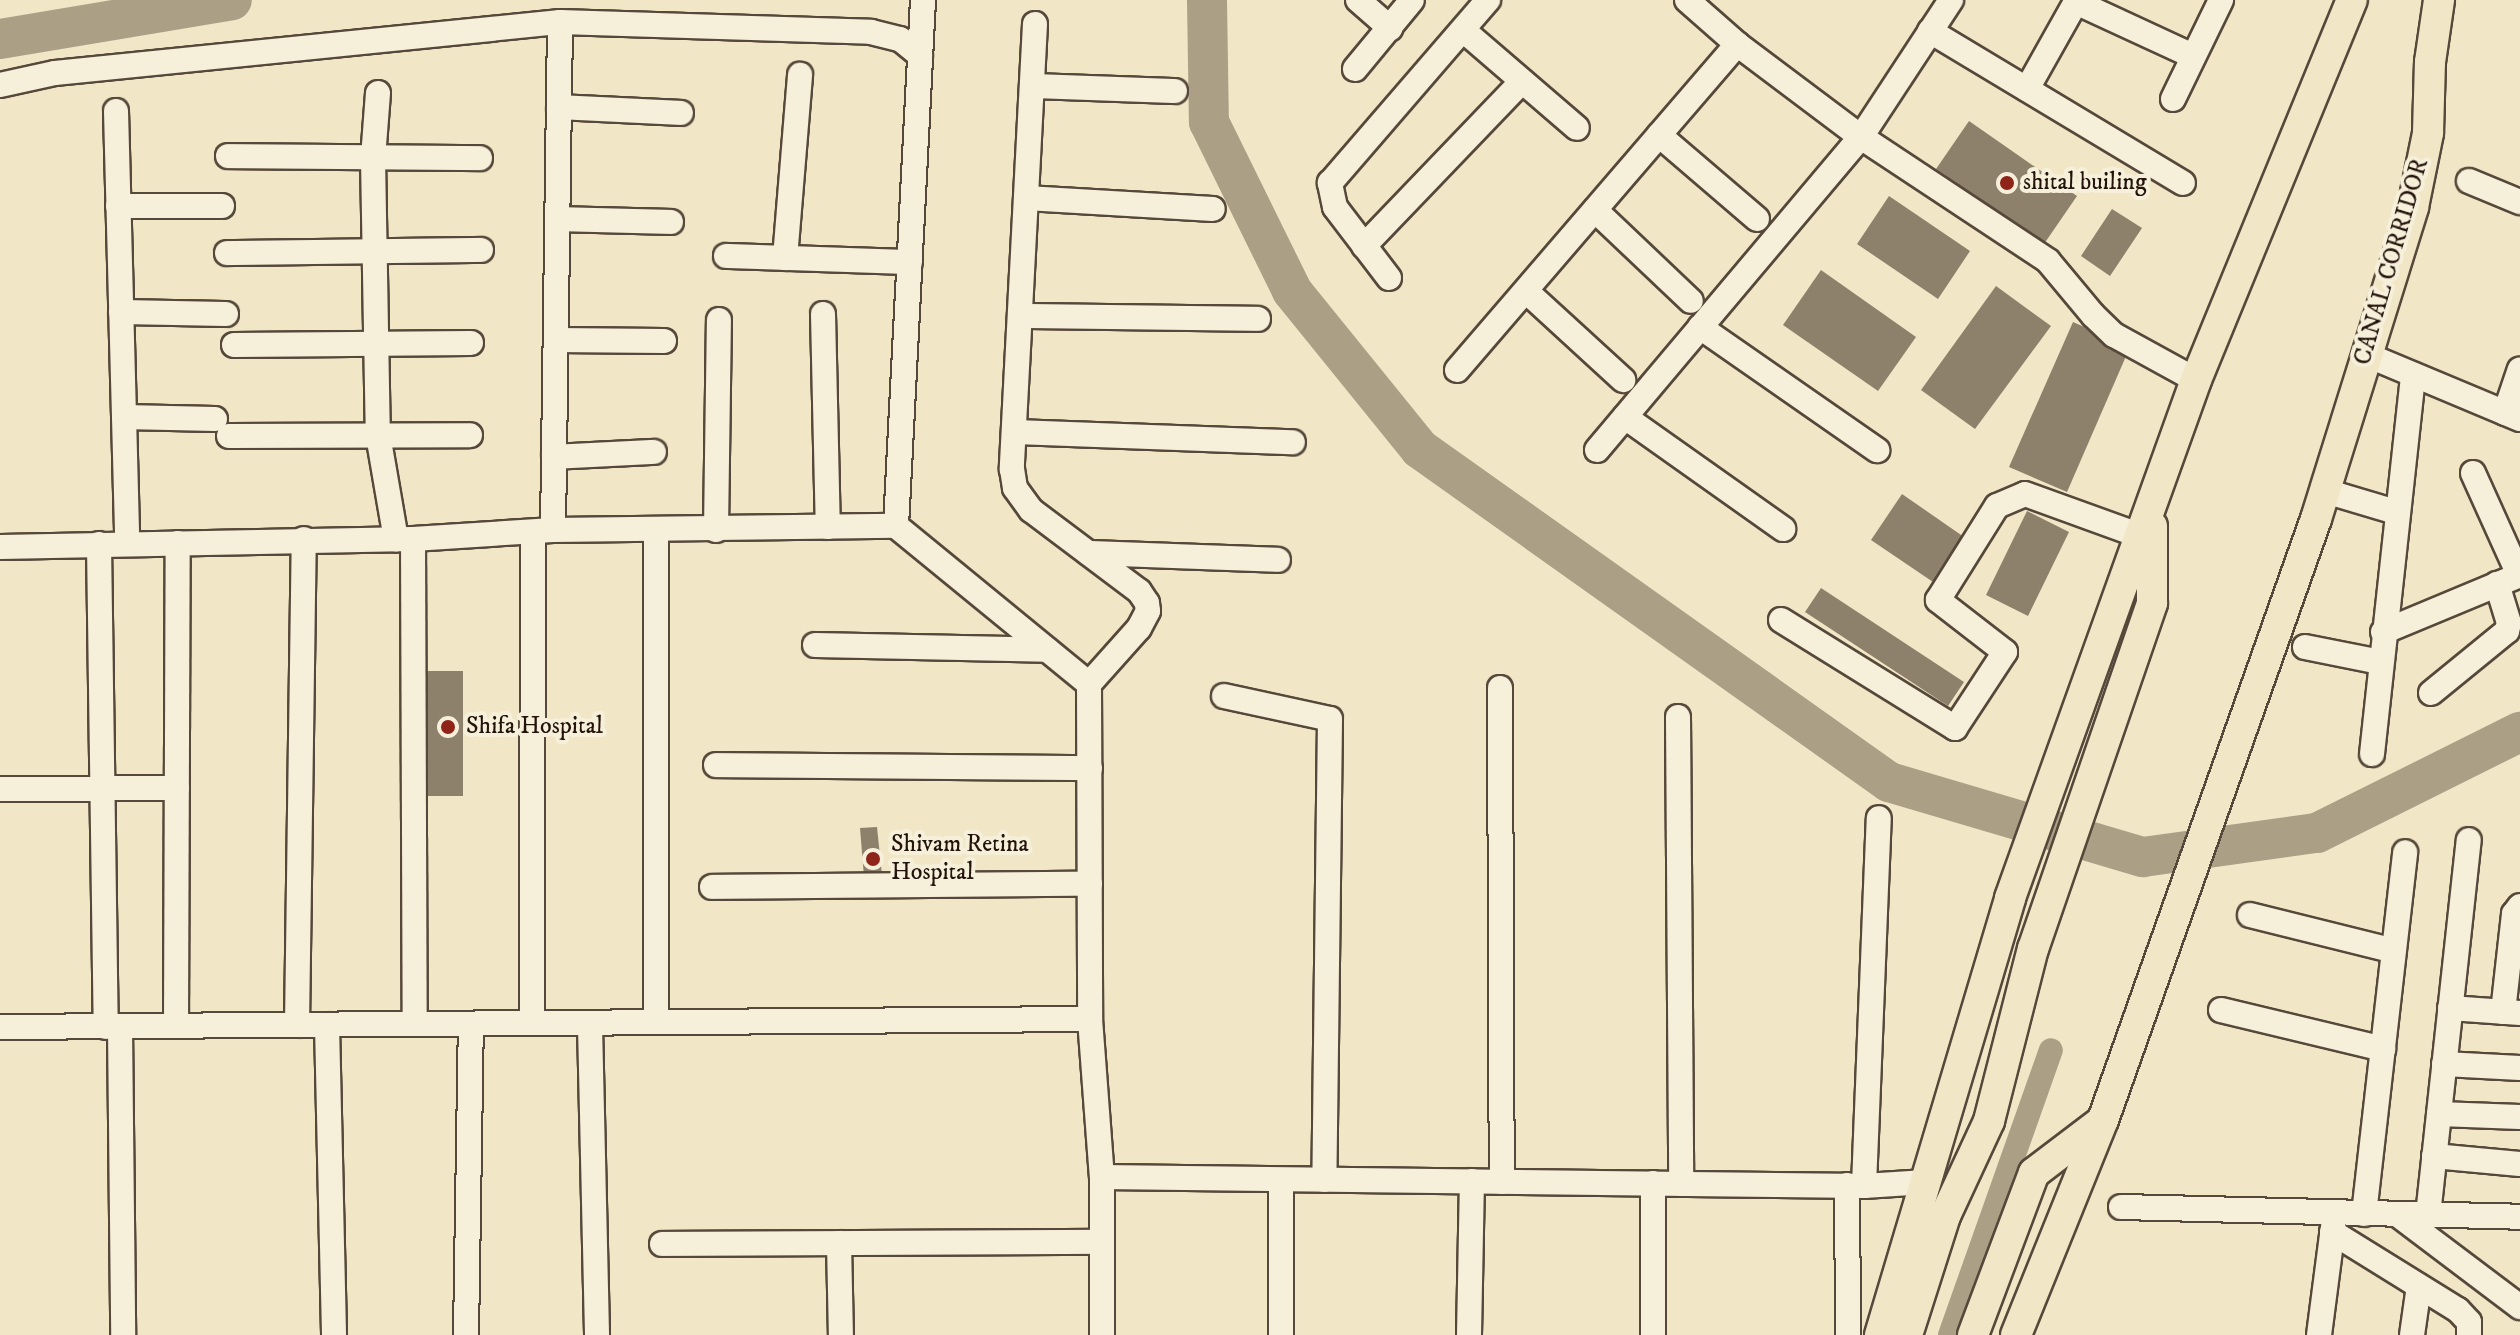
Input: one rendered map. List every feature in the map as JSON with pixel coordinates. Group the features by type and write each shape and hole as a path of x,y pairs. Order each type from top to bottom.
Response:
{"main road":[{"path":"1880,1335 2010,898 2196,380 2352,0"},
{"name":"CANAL CORRIDOR","path":"2103,1120 2320,505 2413,207 2425,148 2430,62 2439,0"},
{"path":"1907,1335 1945,1216 1989,1121 2009,1034 2048,906 2152,603 2152,506"},
{"path":"1953,1092 1989,1121"},
{"path":"1973,1335 2034,1173 2103,1120"},
{"path":"2016,1335 2103,1120"}],"street":[{"path":"896,526 923,0"},
{"path":"1358,0 1390,28"},
{"path":"1355,69 1412,0"},
{"path":"1389,278 1335,207 1330,183 1488,0"},
{"path":"1687,0 1737,44 1861,137 2037,252 2057,269 2093,315 2114,335 2196,380"},
{"path":"1597,450 1861,137 1951,0"},
{"path":"2173,99 2221,0"},
{"path":"2027,89 2076,1 2193,56"},
{"path":"0,85 55,73 560,22 871,32 920,45"},
{"path":"532,1023 543,532 554,457 560,22"},
{"path":"1035,24 1012,469 1020,498 1139,591 1148,611 1139,628 1089,684 1090,1019 1102,1177 1102,1335"},
{"path":"1463,30 1577,128"},
{"path":"1930,31 2183,183"},
{"path":"1457,370 1737,44"},
{"path":"785,258 800,75"},
{"path":"1364,246 1522,81"},
{"path":"1032,86 1175,91"},
{"path":"378,93 373,158 378,435 404,539 415,1024"},
{"path":"559,107 681,113"},
{"path":"116,111 127,544"},
{"path":"1659,135 1757,219"},
{"path":"228,156 480,158"},
{"path":"2469,181 2520,202"},
{"path":"1026,198 1213,209"},
{"path":"118,206 222,206"},
{"path":"1595,210 1691,301"},
{"path":"558,219 671,222"},
{"path":"227,253 481,250"},
{"path":"726,256 910,262"},
{"path":"1526,291 1623,380"},
{"path":"121,312 226,314"},
{"path":"823,314 828,527"},
{"path":"1020,316 1258,319"},
{"path":"716,530 719,320"},
{"path":"1700,327 1877,450"},
{"path":"556,340 664,341"},
{"path":"234,345 471,343"},
{"path":"2367,355 2512,416 2520,369"},
{"path":"2372,754 2413,375"},
{"path":"124,417 222,427 378,435 470,435"},
{"path":"1625,417 1783,529"},
{"path":"1014,432 1293,442"},
{"path":"554,457 654,452"},
{"path":"2431,693 2507,631 2509,623 2512,578 2473,473"},
{"path":"1781,620 1955,728 2005,652 1938,600 1997,506 2025,494 2141,536"},
{"path":"2320,505 2396,512"},
{"path":"0,547 896,526 1089,684"},
{"path":"656,531 656,1022"},
{"path":"297,1025 304,539"},
{"path":"176,1026 178,543"},
{"path":"99,544 101,788 123,1335"},
{"path":"1089,553 1278,560"},
{"path":"2383,632 2512,578"},
{"path":"815,645 1047,650"},
{"path":"2305,647 2380,662"},
{"path":"1500,688 1502,1182"},
{"path":"1224,696 1330,719 1324,1180"},
{"path":"1678,717 1681,1184"},
{"path":"716,765 1090,768"},
{"path":"0,789 177,788"},
{"path":"1848,1335 1879,818"},
{"path":"2428,1215 2469,840"},
{"path":"2364,1214 2405,852"},
{"path":"712,887 1090,884"},
{"path":"2450,1008 2511,1012 2514,914 2520,906"},
{"path":"2250,915 2394,951"},
{"path":"2221,1010 2383,1049"},
{"path":"0,1027 471,1026 1090,1019"},
{"path":"327,1025 334,1335"},
{"path":"590,1025 597,1335"},
{"path":"466,1335 471,1026"},
{"path":"2444,1064 2520,1068"},
{"path":"2439,1114 2520,1117"},
{"path":"2434,1156 2520,1164"},
{"path":"1102,1177 1681,1184 1856,1185 1926,1182"},
{"path":"1281,1180 1281,1335"},
{"path":"1469,1335 1472,1181"},
{"path":"1653,1183 1653,1335"},
{"path":"2121,1207 2333,1222 2364,1214 2520,1217"},
{"path":"2398,1215 2520,1307"},
{"path":"2333,1222 2465,1316 2469,1335"},
{"path":"2319,1335 2333,1222"},
{"path":"662,1244 1102,1242"},
{"path":"839,1243 841,1335"},
{"path":"2412,1335 2419,1286"}],"building":[{"name":"shital builing","path":"1969,121 2077,196 2044,244 1936,169"},
{"path":"1889,196 1970,251 1938,299 1857,244"},
{"path":"2112,209 2142,228 2110,276 2081,256"},
{"path":"1821,270 1916,337 1878,391 1783,325"},
{"path":"1996,286 2051,326 1975,429 1921,390"},
{"path":"2073,322 2130,347 2067,492 2009,467"},
{"path":"1902,494 1964,537 1933,582 1871,540"},
{"path":"2027,511 2069,532 2028,616 1986,595"},
{"path":"1821,588 1964,682 1948,706 1805,612"},
{"path":"426,671 463,671 463,796 425,796"},
{"path":"877,827 882,875 864,877 860,828"}],"waterway":[{"path":"0,39 232,0"},
{"path":"1207,0 1209,122 1292,291 1420,449 1889,782 2143,857 2317,833 2520,732"},
{"path":"1950,1335 2051,1050"}],"place":[{"name":"shital builing","path":"2007,183"},
{"name":"Shifa Hospital","path":"448,727"},
{"name":"Shivam Retina Hospital","path":"873,859"}]}
